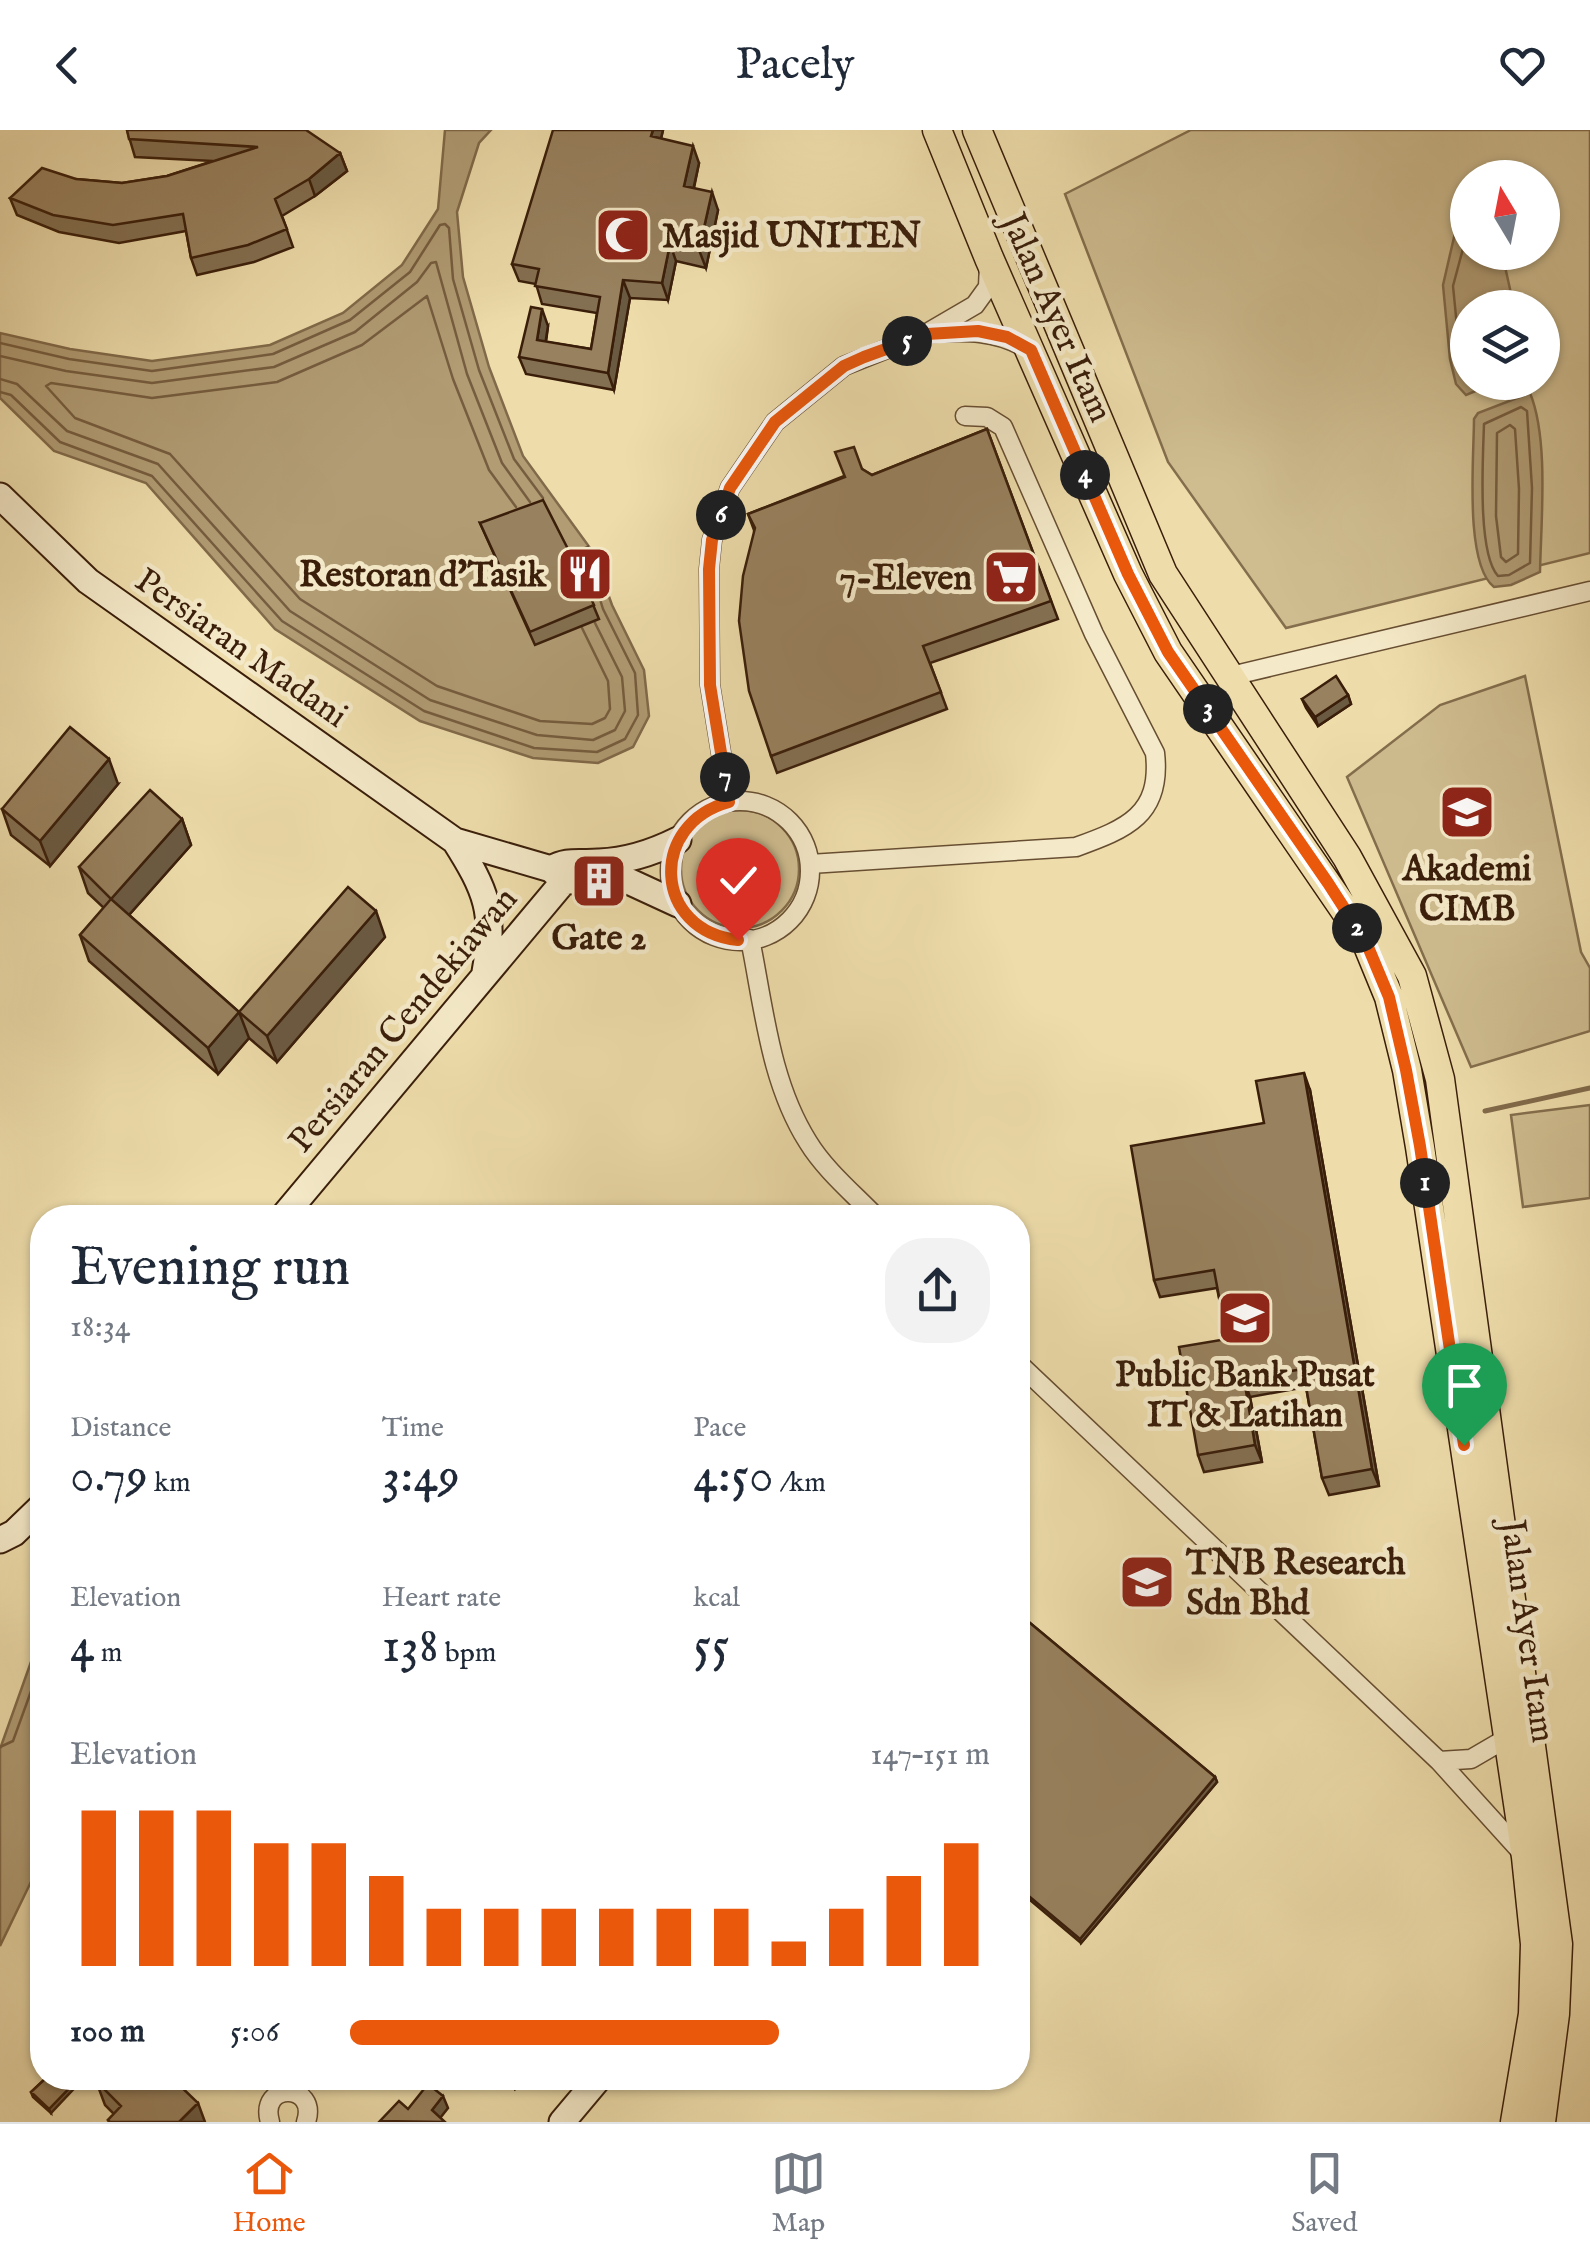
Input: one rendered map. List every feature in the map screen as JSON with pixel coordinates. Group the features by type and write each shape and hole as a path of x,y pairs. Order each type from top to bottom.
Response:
{"main road":[{"name":"Jalan Ayer Itam","path":"937,130 1128,574 1168,652 1338,898 1366,942 1389,997 1420,1146 1526,1857 1535,1944 1534,1979 1514,2122"},
{"name":"Jalan Ayer Itam","path":"977,130 1163,574 1348,857 1412,976 1440,1079 1558,1944 1555,2014 1542,2122"}],"street":[{"path":"729,802 710,685 709,569 712,540 730,488 775,422 844,366 927,334 975,305 988,287 990,258"},
{"path":"927,334 978,331 1007,337 1031,350"},
{"path":"810,864 1076,848 1110,835 1134,820 1153,795 1155,754 1094,634 1003,427 987,417 965,416"},
{"name":"Persiaran Madani","path":"0,496 88,580 455,841"},
{"path":"1228,678 1590,592"},
{"path":"729,802 766,806 788,820 803,840 810,864 805,898 792,918 773,932 750,940 714,935 692,921 678,904 671,878 678,840 694,818 729,802"},
{"path":"560,871 648,855 678,840"},
{"path":"455,841 560,871 626,880 678,904"},
{"path":"455,841 480,880 488,906 492,935 485,972"},
{"name":"Persiaran Cendekiawan","path":"293,1205 485,972 560,871"},
{"path":"750,940 776,1072 790,1112 810,1146 864,1205"},
{"path":"1030,1374 1439,1761 1526,1857"},
{"path":"0,1540 30,1518"},
{"path":"1439,1761 1471,1758 1507,1738"},
{"path":"562,2122 589,2090"},
{"path":"270,2122 270,2102 287,2092 301,2096 309,2108 310,2120"}],"shaded area":[{"path":"1191,130 1590,130 1590,553 1286,628 1168,462 1065,194"},
{"path":"1525,676 1581,952 1590,968 1590,1031 1471,1067 1347,777 1440,705"},
{"path":"740,810 763,814 782,827 795,846 799,869 795,892 782,911 763,924 740,928 717,924 698,911 685,892 681,869 685,846 698,827 717,814"},
{"path":"1590,1105 1590,1198 1523,1207 1511,1115"}],"water":[{"path":"445,130 491,130 479,143 457,212 463,277 489,367 523,456 593,552 612,605 644,670 649,716 633,747 598,763 533,758 420,721 275,629 146,483 54,451 0,398 0,333 70,349 152,361 270,345 343,313 402,265 438,209"},
{"path":"1450,255 1450,270 1506,270 1510,290 1450,290 1450,359 1443,285"},
{"path":"1512,400 1532,400 1536,412 1542,456 1540,572 1511,585 1494,587 1478,556 1472,482 1474,419 1478,413"},
{"path":"30,1665 30,1884 0,1946 0,1749"}],"building":[{"path":"127,130 306,130 340,153 309,179 275,199 287,229 248,245 191,258 183,214 113,225 53,215 10,198 42,168 76,179 122,183 167,176 258,147 129,139"},
{"name":"Masjid UNITEN","path":"553,130 653,130 651,136 693,146 684,186 712,192 699,250 670,244 662,283 623,280 608,373 519,357 531,307 542,309 537,340 591,349 600,297 535,286 539,269 512,264"},
{"path":"987,429 1051,601 923,646 941,692 771,756 749,691 739,621 743,576 755,528 748,514 845,477 835,452 854,447 862,469 872,475"},
{"path":"543,500 570,553 588,547 595,562 578,570 594,605 530,632 480,523"},
{"path":"1336,676 1348,695 1315,717 1302,699"},
{"path":"70,727 109,759 40,841 2,809"},
{"path":"150,790 182,819 111,899 79,867"},
{"path":"348,887 376,911 267,1036 239,1012"},
{"path":"111,899 239,1012 208,1048 80,935"},
{"path":"1304,1073 1372,1469 1322,1478 1303,1369 1244,1379 1255,1445 1198,1455 1179,1347 1227,1339 1214,1270 1154,1280 1131,1146 1264,1123 1256,1081"},
{"path":"1030,1623 1215,1777 1080,1939 1030,1897"},
{"path":"33,2090 67,2090 49,2109"},
{"path":"105,2090 184,2090 198,2103 179,2122 110,2122 121,2106"},
{"path":"423,2090 436,2090 443,2096 432,2110 445,2122 380,2121 399,2101 408,2109"}],"waterway":[{"path":"1485,1111 1590,1088"}],"place":[{"name":"Masjid UNITEN","path":"623,235"},
{"name":"Restoran d'Tasik","path":"585,574"},
{"name":"7-Eleven","path":"1011,577"},
{"name":"Akademi CIMB","path":"1467,812"},
{"name":"Gate 2","path":"599,881"},
{"name":"Public Bank Pusat IT & Latihan","path":"1245,1318"},
{"name":"TNB Research Sdn Bhd","path":"1147,1582"}],"route":[{"path":"738,940 714,935 692,921 678,904 671,878 673,852 685,828 704,811 729,802 710,685 709,569 712,540 730,488 775,422 844,366 927,334 978,331 1007,337 1031,350 1128,574 1168,652 1366,942 1389,997 1420,1146 1464,1445"}]}
